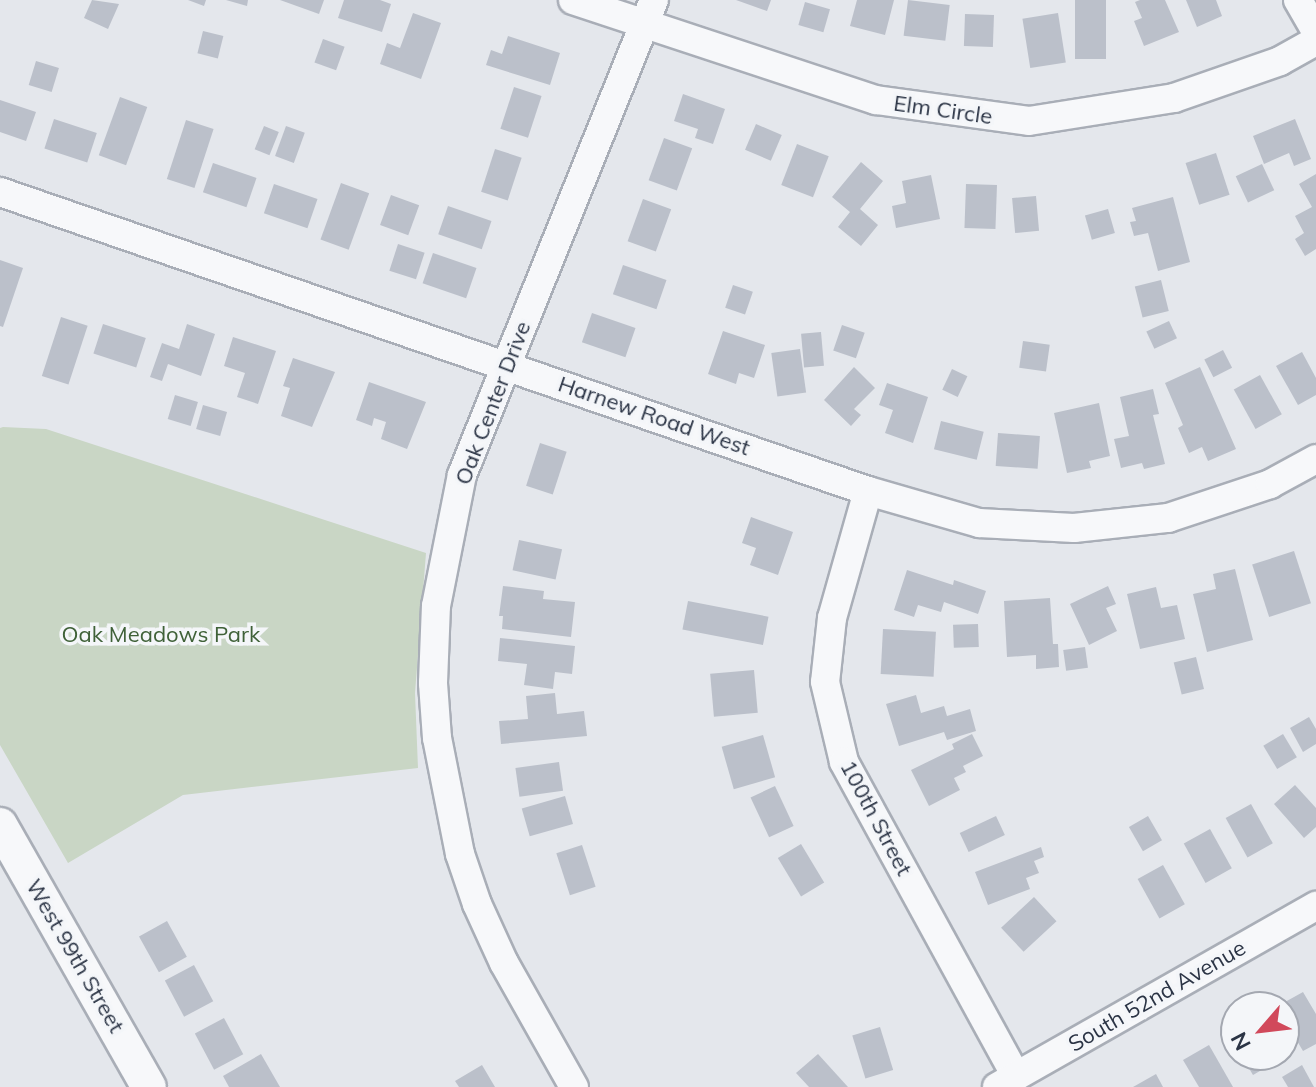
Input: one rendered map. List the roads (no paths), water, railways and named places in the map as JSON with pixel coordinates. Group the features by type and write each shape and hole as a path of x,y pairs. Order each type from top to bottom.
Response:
{"street":[{"name":"Elm Circle","path":"573,0 649,12 876,100 1029,121 1174,98 1280,61 1316,41"},
{"path":"1298,0 1316,31"},
{"name":"Oak Center Drive","path":"574,1087 504,963 477,904 457,840 437,738 433,683 435,621 444,551 462,475 649,12"},
{"name":"Harnew Road West","path":"0,192 508,364 868,491 979,523 1074,528 1168,518 1270,484 1316,459"},
{"name":"100th Street","path":"868,491 832,618 825,682 844,762 1007,1082"},
{"name":"West 99th Street","path":"0,825 149,1087"},
{"name":"South 52nd Avenue","path":"1007,1082 1316,906"}],"park label":[{"name":"Oak Meadows Park","path":"161,635"}]}
